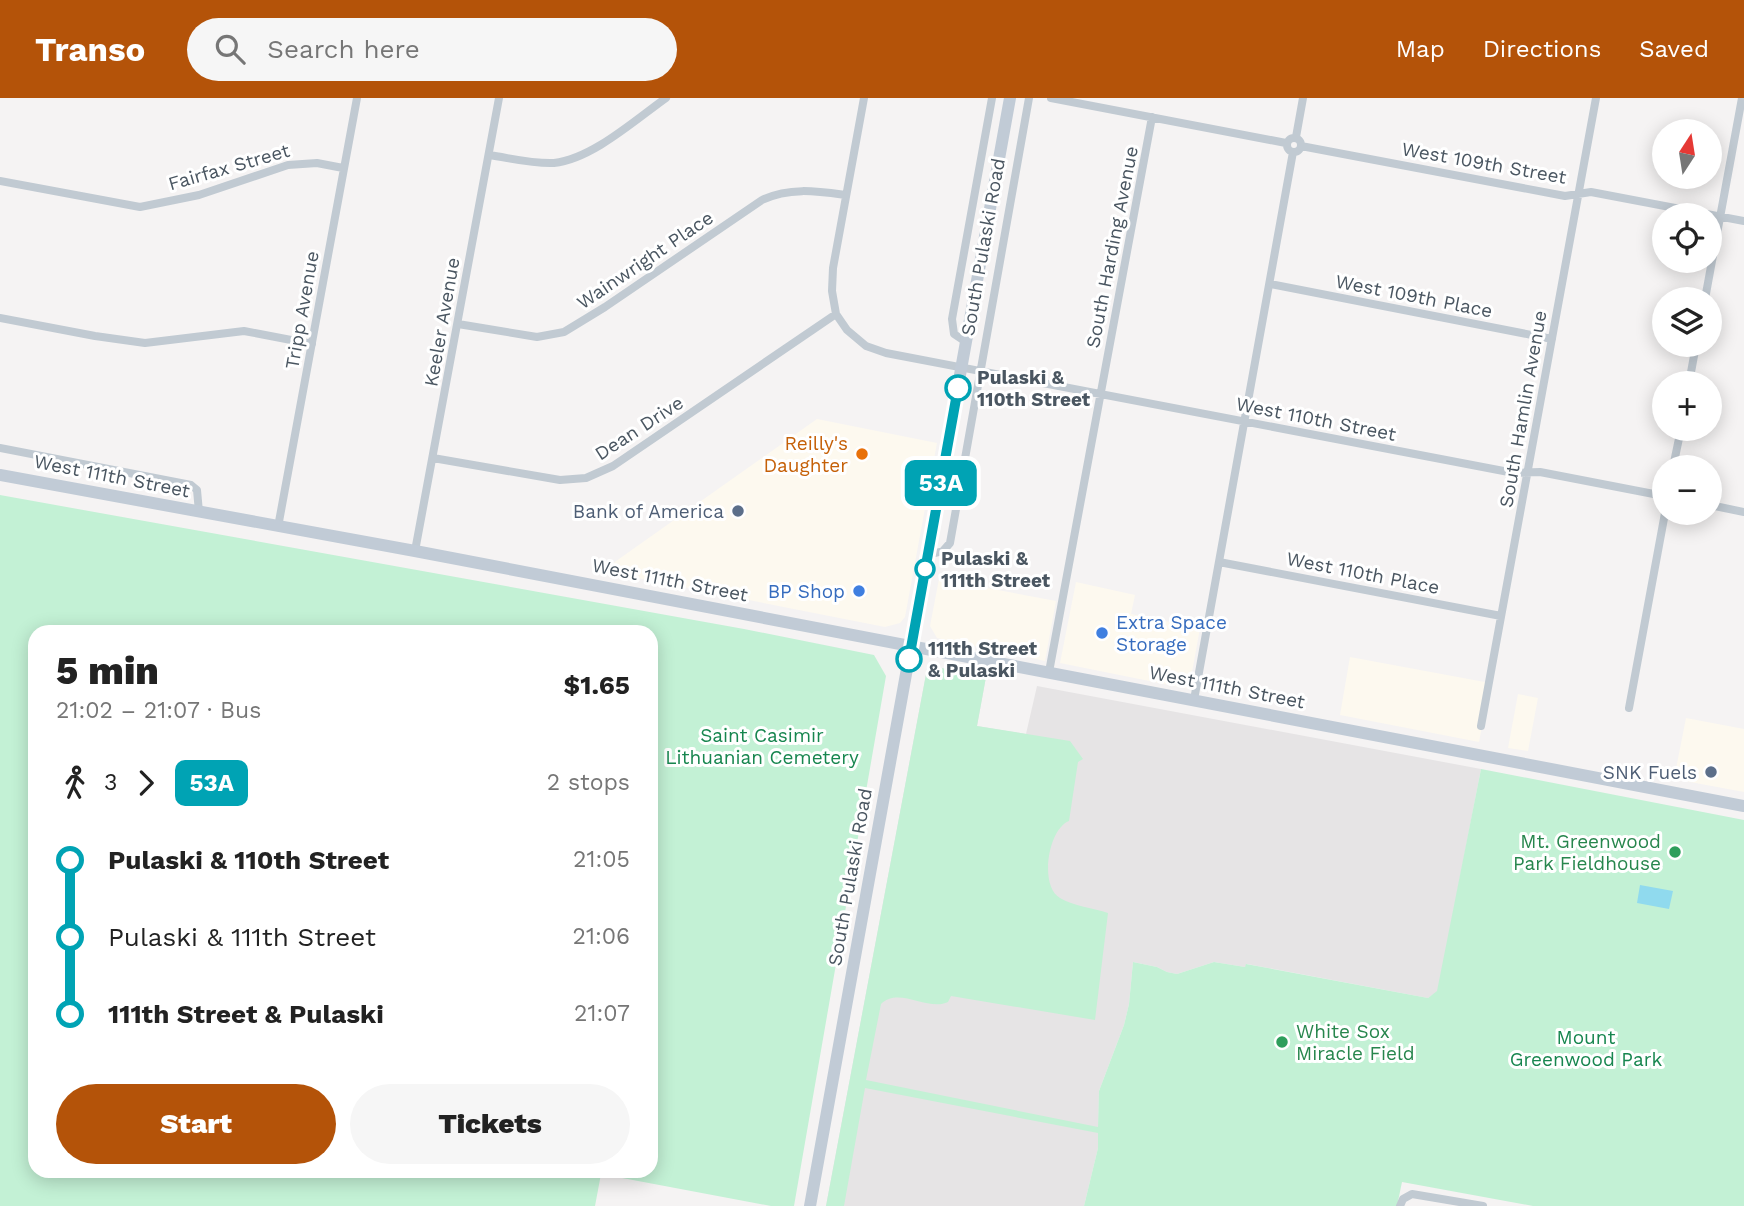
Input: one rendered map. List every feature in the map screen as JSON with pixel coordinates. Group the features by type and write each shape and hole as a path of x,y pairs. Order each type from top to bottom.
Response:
{"main road":[{"name":"South Pulaski Road","path":"810,1206 1010,98"},
{"name":"West 111th Street","path":"0,475 415,551 1744,806"}],"street":[{"name":"Tripp Avenue","path":"278,527 356,98"},
{"name":"Keeler Avenue","path":"415,551 499,98"},
{"path":"489,155 539,163 578,157 666,98"},
{"path":"836,314 832,291 833,268 863,98"},
{"name":"South Pulaski Road","path":"966,342 954,334 951,319 992,98"},
{"name":"South Pulaski Road","path":"928,555 943,551 950,543 1029,98"},
{"path":"1051,98 1286,143"},
{"path":"1296,137 1303,98"},
{"name":"South Hamlin Avenue","path":"1481,726 1596,98"},
{"path":"1722,205 1742,98"},
{"name":"South Harding Avenue","path":"1049,673 1153,117"},
{"path":"1286,143 1296,137"},
{"path":"1293,152 1301,146 1296,137"},
{"path":"1286,143 1293,152"},
{"name":"West 109th Street","path":"1301,146 1565,196 1591,192 1652,203"},
{"path":"1194,700 1293,152"},
{"name":"Fairfax Street","path":"0,181 140,207 199,195 288,165 317,163 344,168"},
{"name":"Wainwright Place","path":"458,324 537,337 564,332 771,195 802,190 845,195"},
{"name":"West 109th Street","path":"1722,216 1744,220"},
{"name":"West 109th Place","path":"1270,284 1552,339"},
{"name":"West 110th Street","path":"836,314 847,330 866,346 886,353 1514,473 1540,472 1652,494"},
{"name":"Dean Drive","path":"433,458 547,478 586,478 613,466 836,314"},
{"path":"0,318 145,343 244,331 312,344"},
{"path":"0,448 191,485 197,489 200,512"},
{"path":"1722,507 1744,512"},
{"path":"1629,708 1663,525"},
{"name":"West 110th Place","path":"1219,562 1501,616"},
{"path":"1400,1206 1406,1196 1418,1194 1483,1206"}],"shaded area":[{"path":"817,419 937,443 905,617 900,623 885,627 602,571"},
{"path":"939,579 1056,601 1045,661 937,638 930,626"},
{"path":"1076,582 1135,595 1131,614 1200,628 1189,689 1060,663"},
{"path":"1350,657 1490,683 1479,742 1340,715"},
{"path":"931,666 986,677 977,726 1026,734 1037,686 1481,769 1438,991 1428,998 1247,964 1245,967 1214,962 1177,974 1133,962 1124,1025 1099,1091 1098,1148 1084,1206 826,1206 927,669"},
{"path":"1518,694 1538,698 1528,751 1508,748"},
{"path":"1686,718 1744,729 1744,792 1674,779"}],"green space":[{"name":"Saint Casimir Lithuanian Cemetery","path":"0,495 744,629 874,655 886,676 794,1206 771,1206 622,1178 658,1178 658,625 28,625 28,1178 600,1178 595,1206 0,1206"},
{"name":"Mount Greenwood Park","path":"931,666 986,677 977,726 1070,741 1083,759 1078,762 1069,821 1062,826 1051,846 1048,870 1053,892 1060,898 1108,913 1095,1020 951,996 948,1002 940,1004 905,998 888,999 881,1004 866,1080 1098,1127 1099,1091 1124,1025 1133,962 1177,974 1214,962 1245,967 1246,964 1428,998 1437,991 1481,769 1744,820 1744,1206 1533,1206 1402,1182 1397,1206 1084,1206 1098,1148 1098,1133 865,1088 844,1206 826,1206 927,669"}],"water":[{"path":"1640,885 1673,891 1669,909 1637,903"}],"bus line":[{"name":"53A","path":"909,659 958,388"}],"place":[{"name":"Pulaski & 110th Street","path":"958,388"},
{"name":"Reilly's Daughter","path":"862,454"},
{"name":"Bank of America","path":"738,511"},
{"name":"Pulaski & 111th Street","path":"925,569"},
{"name":"BP Shop","path":"859,591"},
{"name":"Extra Space Storage","path":"1102,633"},
{"name":"111th Street & Pulaski","path":"909,659"},
{"name":"SNK Fuels","path":"1711,772"},
{"name":"Mt. Greenwood Park Fieldhouse","path":"1675,852"},
{"name":"White Sox Miracle Field","path":"1282,1042"}]}
